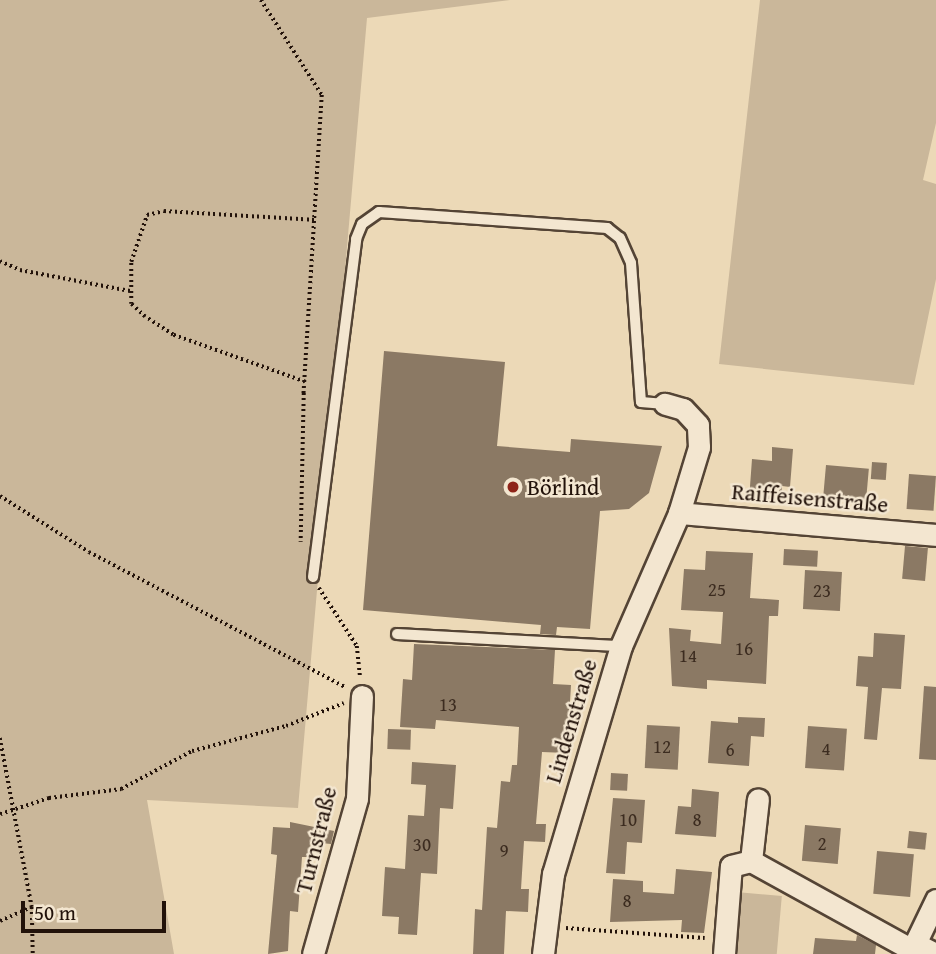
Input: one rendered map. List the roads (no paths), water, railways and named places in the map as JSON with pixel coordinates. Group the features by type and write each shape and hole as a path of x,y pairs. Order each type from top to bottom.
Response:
{"street":[{"name":"Lindenstraße","path":"543,954 553,874 621,646 679,513 699,447 698,425 683,409 664,404"},
{"name":"Raiffeisenstraße","path":"679,513 936,535"},
{"name":"Turnstraße","path":"313,954 357,798 362,696"},
{"path":"751,861 758,799"},
{"path":"724,947 731,866 751,861 913,949 936,954"},
{"path":"913,949 936,900"}],"lane":[{"path":"313,577 355,239 362,224 379,212 607,228 620,238 631,263 641,402 664,404"},
{"path":"397,634 621,646"}],"place":[{"name":"Börlind","path":"513,487"}]}
